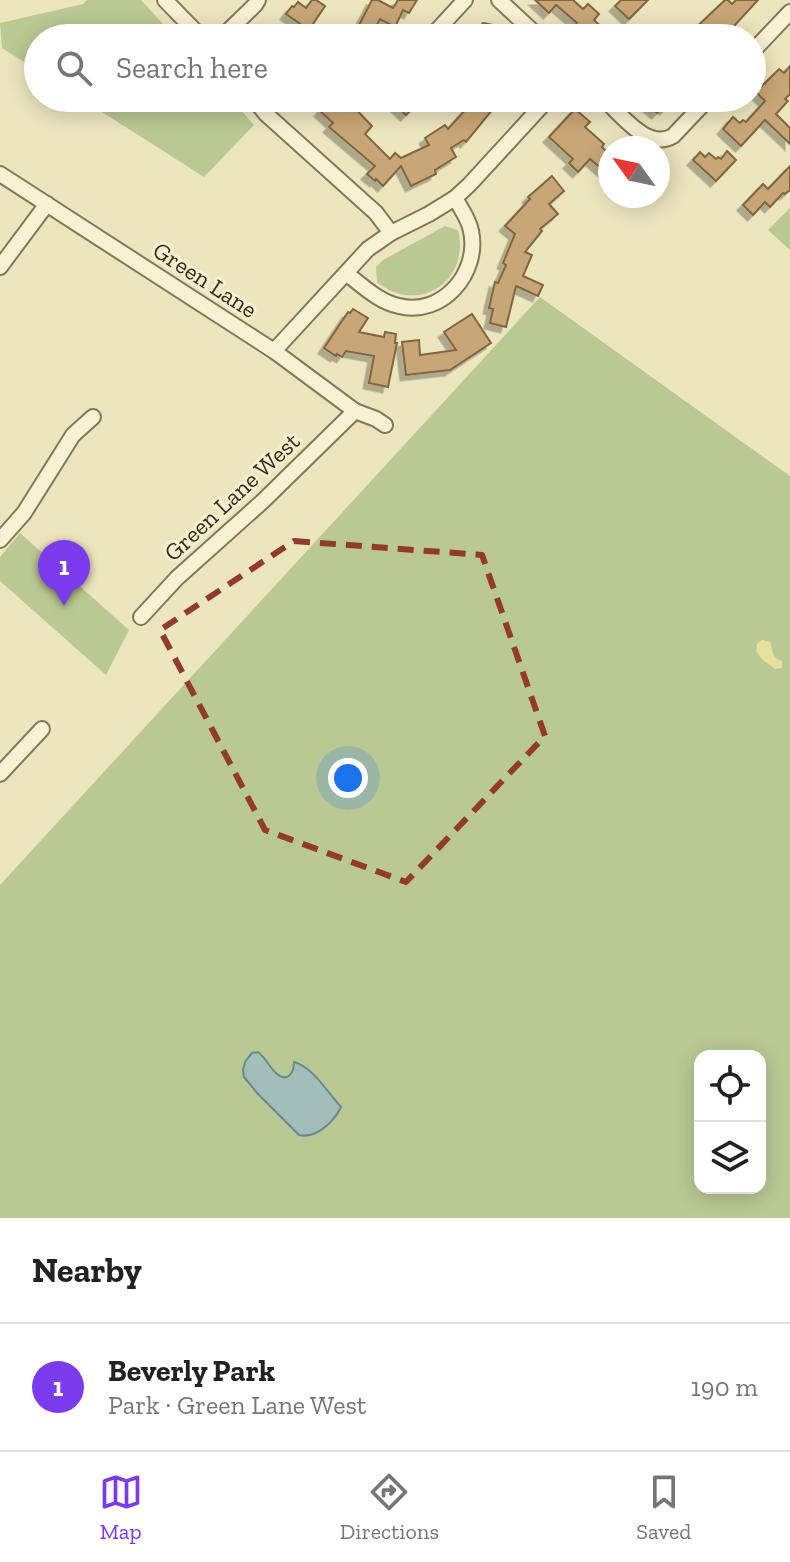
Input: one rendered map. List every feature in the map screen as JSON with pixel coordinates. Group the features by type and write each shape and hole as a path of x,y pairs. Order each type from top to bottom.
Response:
{"street":[{"path":"165,0 188,24"},
{"path":"235,24 258,0"},
{"path":"443,24 465,0"},
{"path":"499,0 525,24"},
{"path":"766,37 790,12"},
{"path":"264,112 376,213 391,233"},
{"path":"274,351 368,249 455,198 536,112"},
{"path":"618,112 642,134 658,140 673,136 696,112"},
{"name":"Green Lane","path":"0,174 274,351 355,411 385,425"},
{"path":"347,274 384,301 402,307 420,307 443,298 465,275 472,252 470,228 455,198"},
{"path":"0,267 47,204"},
{"name":"Green Lane West","path":"141,617 177,578 263,501 355,411"},
{"path":"0,540 24,513 73,435 93,417"},
{"path":"0,774 42,729"}],"highlighted area":[{"path":"294,541 482,555 545,736 406,882 265,830 160,630"}],"green space":[{"path":"87,0 141,0 163,24 24,24 24,62 2,48 0,23 83,4"},
{"path":"102,112 242,112 254,125 204,177"},
{"path":"790,208 790,250 768,230"},
{"path":"445,226 458,230 460,248 457,264 449,278 438,288 424,294 409,295 393,292 377,282 376,267 383,260"},
{"path":"540,297 790,476 790,1218 0,1218 0,885"},
{"path":"20,533 129,630 106,675 0,581 0,557"}],"sand":[{"path":"762,640 770,642 775,656 782,661 782,668 775,669 756,651 757,644"}],"water":[{"path":"258,1052 281,1076 290,1075 294,1062 314,1074 341,1107 329,1124 318,1132 299,1135 257,1093 244,1077 243,1070 252,1053"}],"building":[{"path":"312,0 325,6 313,24 300,24 286,14 298,2 306,8"},
{"path":"372,0 393,8 398,0 417,0 409,13 403,10 396,24 380,19 377,24 360,24"},
{"path":"535,0 573,0 583,9 588,4 599,14 594,20 598,24 576,24 556,5 549,13"},
{"path":"621,0 648,0 629,19 615,6"},
{"path":"725,0 732,4 736,0 758,0 736,24 700,24"},
{"path":"790,66 790,94 776,114 790,128 790,144 765,120 741,146 723,129 733,117 740,123 743,120 746,122 755,112 766,112 766,82 779,69 784,73"},
{"path":"321,112 359,112 372,126 365,134 390,159 395,153 401,158 429,145 425,138 445,125 448,129 463,112 491,112 466,142 464,140 451,148 456,157 435,170 436,174 411,186 401,166 383,186 367,174 375,166 329,127 333,123"},
{"path":"572,112 578,112 590,122 585,127 598,139 598,166 590,159 578,172 569,163 573,159 549,137"},
{"path":"727,151 736,160 716,181 693,160 700,152 705,157 709,153 721,159"},
{"path":"790,166 790,190 770,207 765,202 753,215 743,205 763,184 768,189"},
{"path":"552,176 564,191 549,204 558,214 540,229 542,231 525,252 532,255 523,276 543,285 538,296 516,286 506,327 490,323 493,309 489,308 495,282 498,283 506,265 503,263 515,234 505,226 530,199 528,197"},
{"path":"353,309 368,318 359,332 384,337 385,332 396,334 388,387 369,383 374,356 346,351 342,357 324,348"},
{"path":"472,314 491,343 450,370 406,375 402,342 419,340 420,355 456,350 444,332"}],"place":[{"name":"Beverly Park","path":"64,606"}]}
